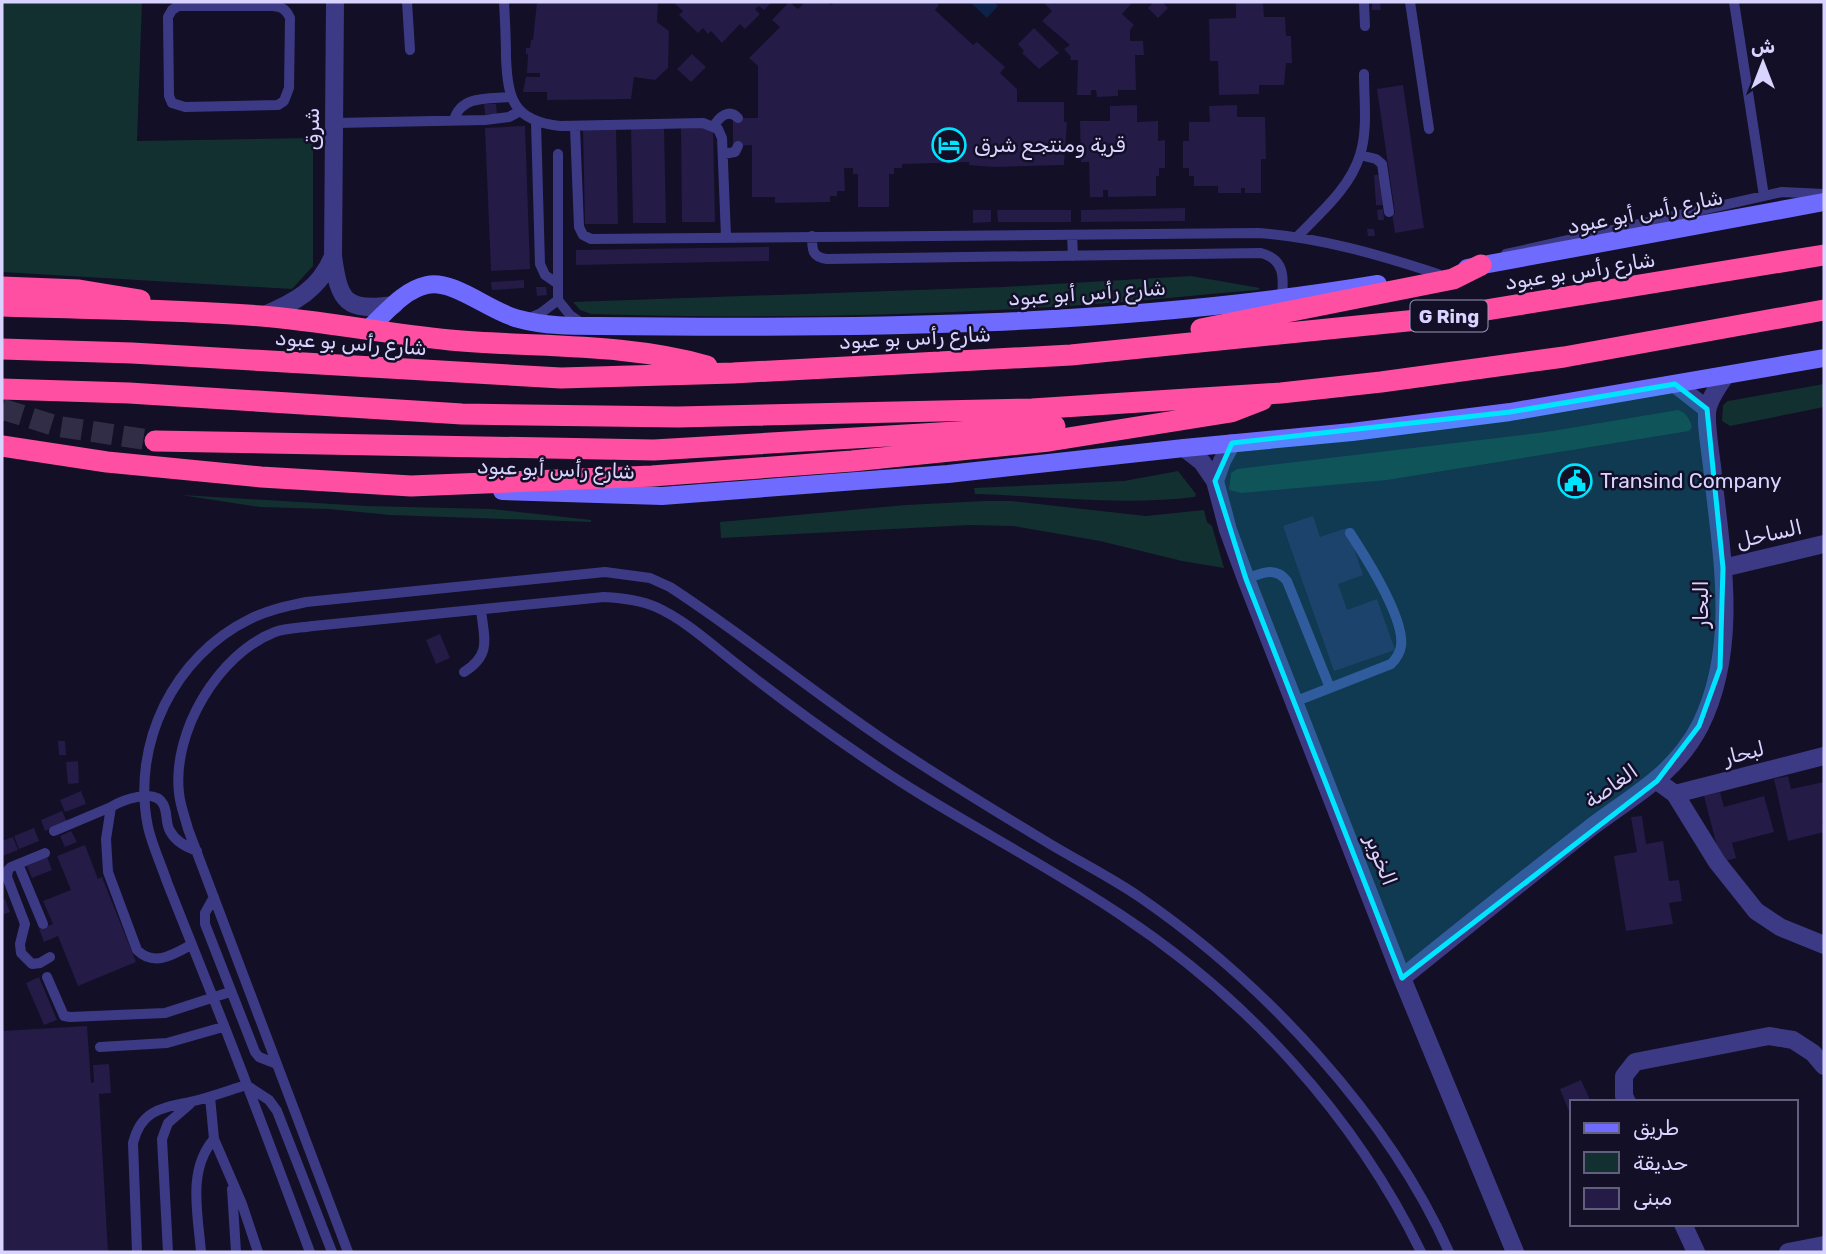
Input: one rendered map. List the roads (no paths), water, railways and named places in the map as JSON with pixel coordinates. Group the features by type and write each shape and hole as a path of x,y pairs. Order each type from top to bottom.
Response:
{"highway":[{"name":"شارع رأس بو عبود","path":"2,349 561,378 733,373 1071,355 1437,318 1824,255"},
{"path":"1071,355 1453,279 1481,265"},
{"path":"2,287 104,293 176,311"},
{"path":"2,306 262,316 449,340 615,349 694,362 733,373"},
{"path":"2,389 129,393 462,414 678,417 1032,409 1281,393 1381,382 1564,357 1824,310"},
{"path":"155,442 654,450 1195,416 1231,412 1281,393"},
{"path":"2,446 145,466 261,477 411,486 652,477 852,461 1049,441 1195,416"}],"street":[{"name":"شرق","path":"335,2 333,256 340,291 348,300 370,309 394,305"},
{"name":"شارع رأس أبو عبود","path":"368,329 413,290 435,284 456,289 500,313 520,320 586,326 906,326 1169,311 1438,274 1824,202"},
{"path":"262,316 299,299 320,280 333,256"},
{"name":"شارع رأس أبو عبود","path":"411,486 662,496 948,474 1352,432 1497,414 1824,358"},
{"path":"1675,384 1707,409 1726,375"},
{"name":"البحار","path":"1657,781 1681,756 1699,726 1712,699 1720,668 1724,635 1723,568 1707,409"},
{"path":"1215,481 1222,461 1233,443"},
{"name":"الخوير","path":"1184,448 1202,462 1215,481 1228,530 1246,579 1402,978 1515,1252"},
{"name":"الساحل","path":"1723,568 1824,544"},
{"name":"لبحار","path":"1675,794 1824,756"},
{"name":"الغاصة","path":"1402,978 1590,828 1657,781 1675,794 1717,862 1756,911 1780,927 1824,945"},
{"path":"1626,1100 1624,1076 1635,1062 1769,1036 1793,1040 1813,1053 1824,1066"},
{"path":"1684,1226 1696,1252"},
{"path":"1788,1252 1824,1245"}],"lane":[{"path":"407,2 410,50"},
{"path":"504,2 510,97 520,111 536,122 575,127 704,123 714,126 721,133 726,237"},
{"path":"1364,2 1364,26"},
{"path":"1410,2 1429,129"},
{"path":"1734,2 1764,196"},
{"path":"241,4 281,7 287,11 290,18 289,88 284,101 278,105 185,107 172,103 169,96 168,17 172,10 178,6 241,4"},
{"path":"1297,237 1350,177 1360,155 1365,124 1364,74"},
{"path":"454,120 459,107 469,101 510,97"},
{"path":"335,123 502,118 520,111"},
{"path":"714,126 720,117 726,114 733,114 738,118"},
{"path":"536,122 540,264 545,275 558,284"},
{"path":"575,127 579,227 586,238 1239,233 1297,237 1376,255 1438,274"},
{"path":"723,154 735,152 738,146"},
{"path":"558,154 558,300 570,315 586,326"},
{"path":"1360,155 1376,159 1382,164 1389,212"},
{"path":"1481,265 1516,250 1782,192 1824,194"},
{"path":"1072,234 1073,256"},
{"path":"811,236 812,251 815,255 827,259 1261,253 1279,263 1284,279 1282,297"},
{"path":"520,320 541,313 558,300"},
{"path":"1294,702 1391,664 1399,653 1400,631 1381,584 1350,533"},
{"path":"1246,579 1276,571 1287,581 1330,688"},
{"path":"310,1252 153,844 144,795 145,763 149,743 170,695 186,669 205,649 229,631 277,608 306,602 580,573 629,573 670,587 713,615 890,744 1138,897 1205,947 1268,1003 1353,1098 1404,1169 1438,1227 1449,1252"},
{"path":"348,1252 188,829 179,792 181,752 193,715 213,681 242,653 276,632 604,597 630,599 655,606 678,618 792,708 905,787 1078,887 1171,951 1227,998 1310,1084 1364,1153 1421,1252"},
{"path":"464,672 476,664 483,653 481,610"},
{"path":"54,831 144,795 162,802 170,832 180,843 197,851"},
{"path":"111,807 106,839 108,872 137,950 144,956 162,959 191,945"},
{"path":"45,853 11,867 7,873 8,891 25,924 20,944 23,957 36,964 50,957"},
{"path":"18,864 43,924"},
{"path":"2,897 8,891"},
{"path":"214,897 205,913 205,924 230,992 255,1052 259,1057 277,1063"},
{"path":"47,977 64,1016 70,1017 165,1013 230,992"},
{"path":"100,1047 167,1043 223,1027"},
{"path":"137,1252 133,1143 142,1121 162,1108 246,1085"},
{"path":"246,1085 269,1100 277,1111 332,1252"},
{"path":"210,1097 214,1139 258,1252"},
{"path":"168,1252 162,1139 168,1123 193,1101"},
{"path":"201,1252 197,1169 206,1148 214,1139"},
{"path":"232,1181 236,1252"}],"water":[{"path":"970,2 994,2 998,6 987,18"}],"tunnel":[{"path":"2,409 56,426 155,441"}],"place":[{"name":"قرية ومنتجع شرق","path":"949,145"},
{"name":"Transind Company","path":"1575,481"}]}
